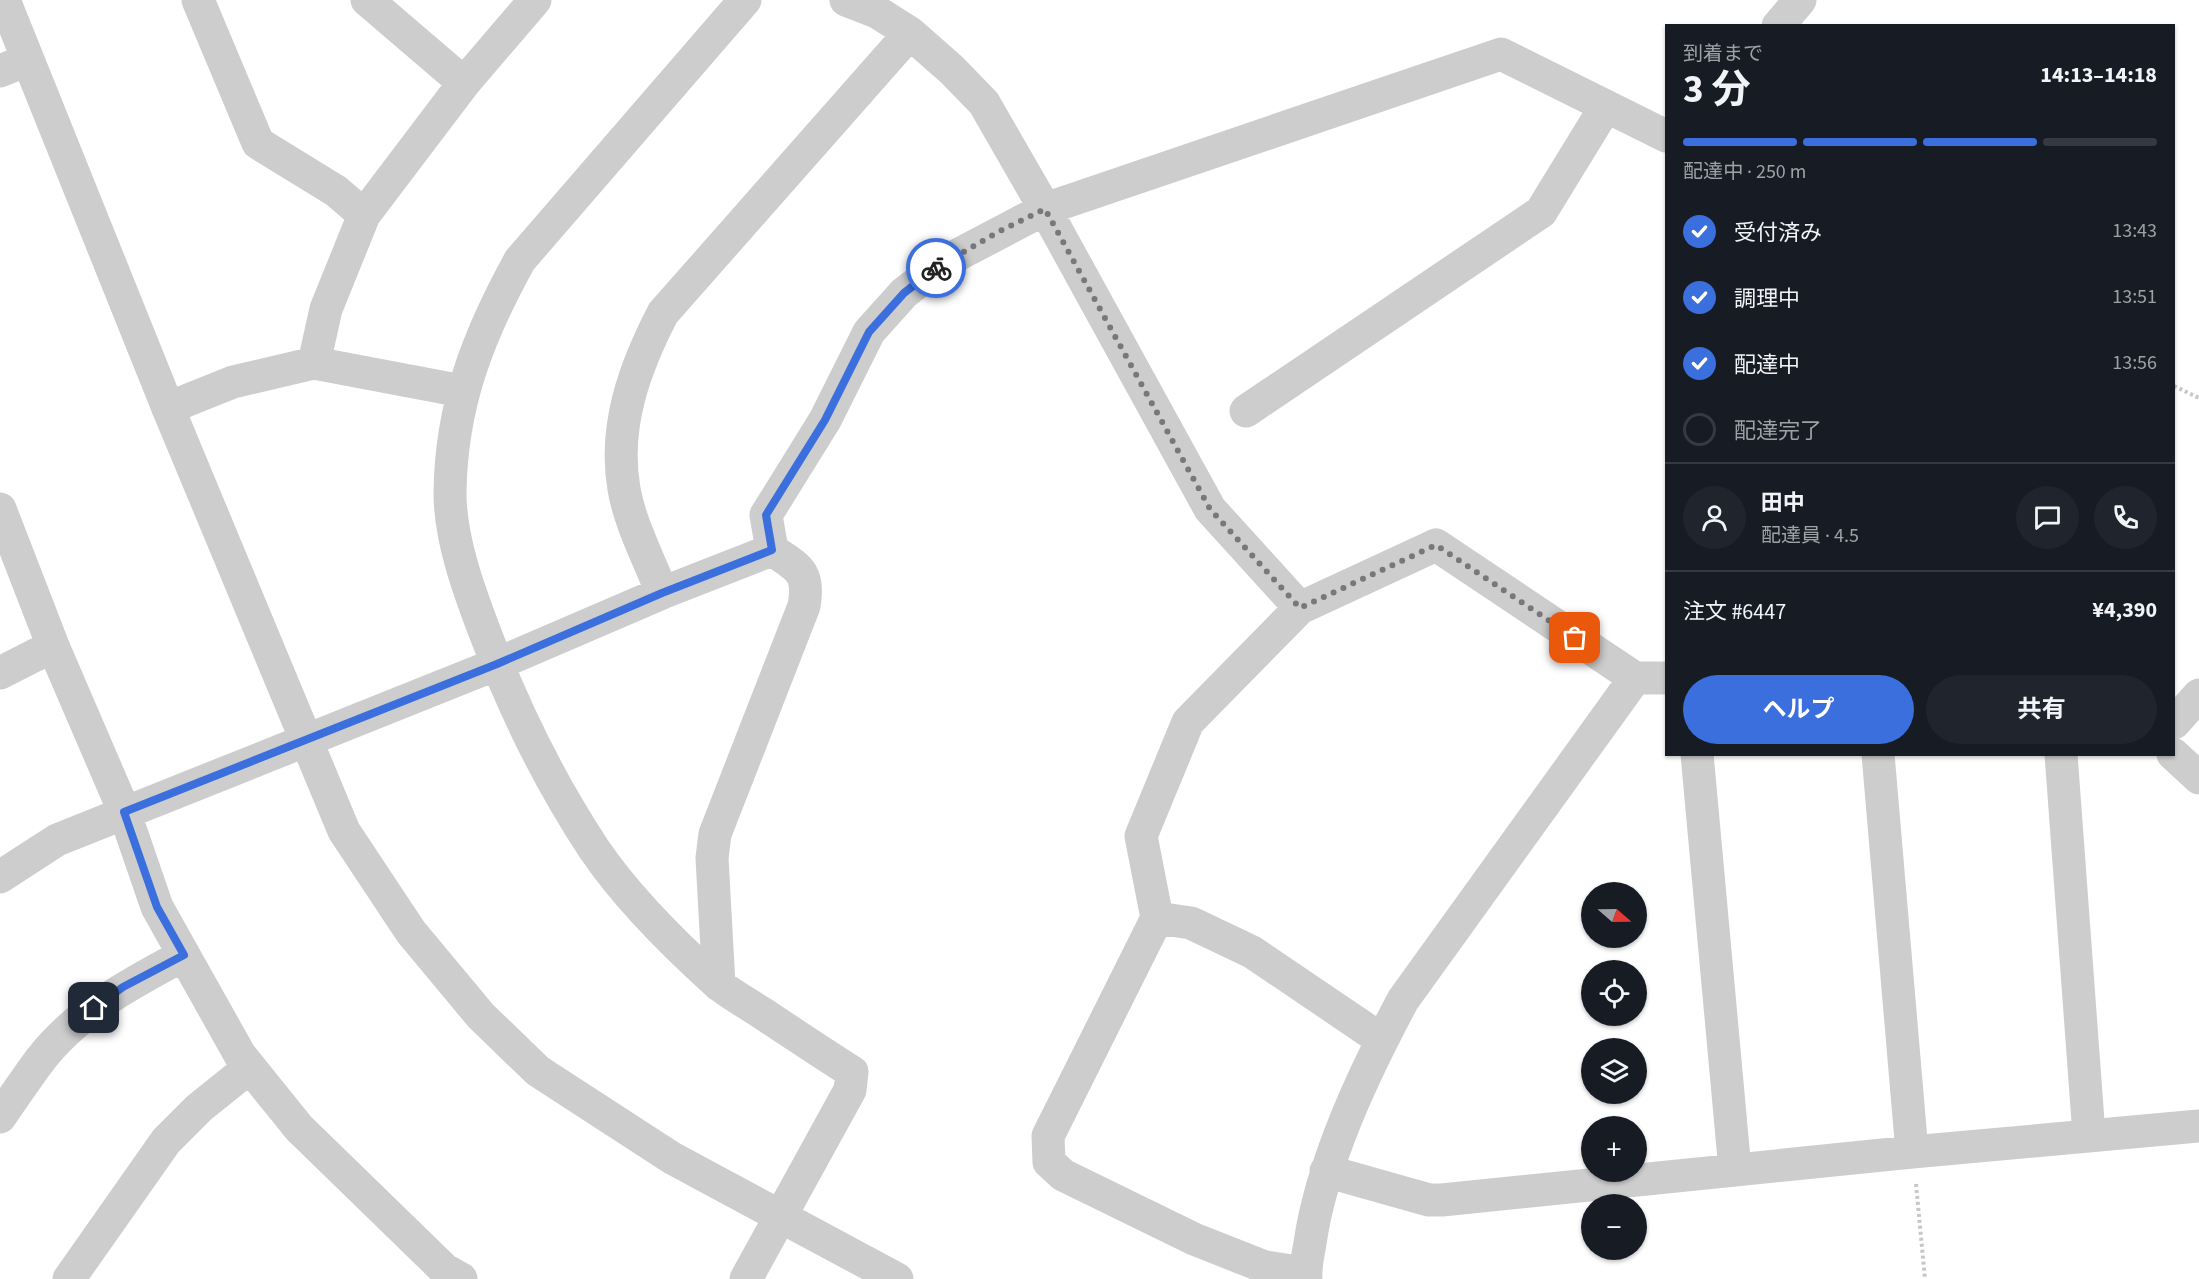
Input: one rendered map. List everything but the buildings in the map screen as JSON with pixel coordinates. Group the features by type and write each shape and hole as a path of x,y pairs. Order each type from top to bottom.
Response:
{"street":[{"path":"4,0 13,65 168,408 344,831 411,932 481,1016 538,1071 672,1158 897,1279"},
{"path":"198,0 258,143 336,191 364,215"},
{"path":"367,0 465,83"},
{"path":"314,363 326,309 364,215 465,83 535,0"},
{"path":"745,0 519,260 478,343 462,391 454,437 450,495 457,543 475,605 497,664 534,750 595,851 658,927 719,985 852,1072 850,1090 746,1279"},
{"path":"846,0 877,12 910,33 952,70 984,103 1210,509 1300,608"},
{"path":"1780,24 1800,0"},
{"path":"662,593 630,510 624,490 620,455 630,390 641,356 663,313 910,33"},
{"path":"719,985 712,858 715,834 804,606 807,586 804,576 791,562 772,550 766,515 825,420 869,332 904,293 944,262 1045,209 1501,54 1665,136"},
{"path":"1246,411 1541,212 1606,106"},
{"path":"168,408 233,382 314,363 462,391"},
{"path":"0,509 53,646 124,812 157,907 240,1055 299,1128 445,1270 461,1279"},
{"path":"1436,545 1651,678 1403,1000 1382,1040 1326,1172 1315,1210 1306,1276 1264,1267 1194,1239 1063,1175 1049,1162 1048,1136 1157,918 1141,836 1188,722 1300,608 1436,545"},
{"path":"0,877 57,840 497,664 662,593 772,550"},
{"path":"0,673 53,646"},
{"path":"2175,722 2199,694"},
{"path":"1696,756 1735,1170"},
{"path":"1878,756 1914,1166"},
{"path":"2061,756 2090,1135"},
{"path":"2175,756 2199,778"},
{"path":"1157,918 1191,923 1252,952 1382,1040"},
{"path":"0,1117 41,1059 80,1019 123,987 184,955"},
{"path":"69,1279 166,1141 200,1108 250,1067"},
{"path":"1326,1172 1429,1200 1735,1170 1914,1166 2090,1135 2199,1126"}],"path":[{"path":"2175,386 2199,398"},
{"path":"1914,1166 1925,1279"}],"way so far":[{"path":"936,268 998,232 1045,209 1210,509 1300,608 1436,545 1575,638"}],"route":[{"path":"94,1008 123,987 184,955 157,907 124,812 497,664 662,593 750,561 772,550 766,515 792,478 825,420 869,332 904,293 936,268"}]}
